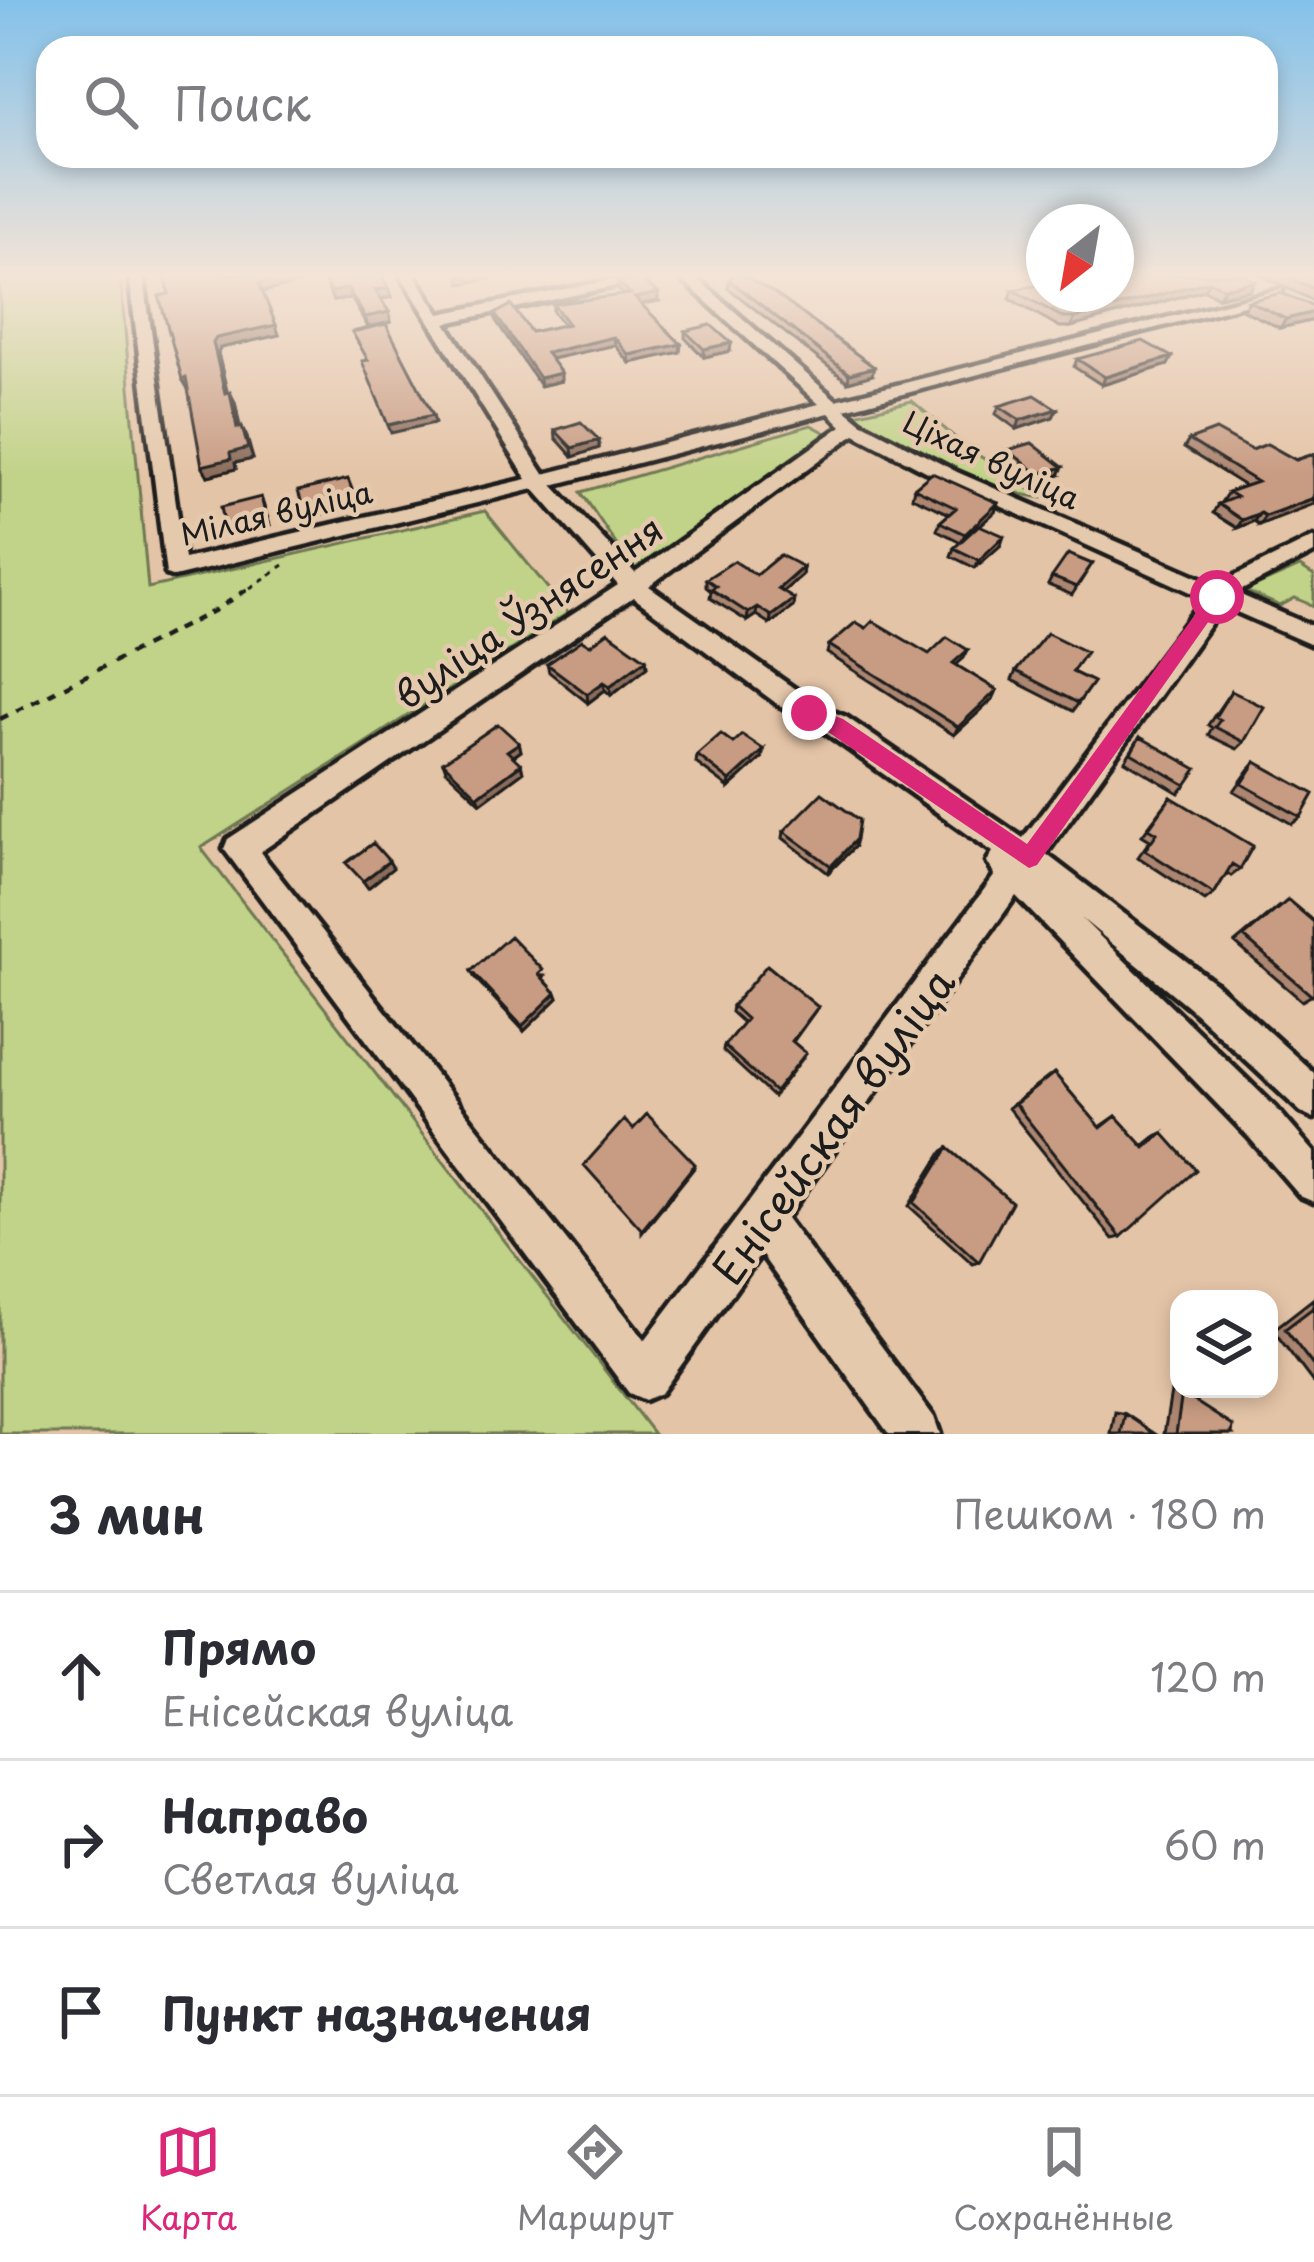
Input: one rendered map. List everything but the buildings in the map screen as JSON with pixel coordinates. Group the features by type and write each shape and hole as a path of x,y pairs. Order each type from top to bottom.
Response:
{"street":[{"name":"Мілая вуліца","path":"145,341 174,568 539,482"},
{"path":"448,341 539,482 633,586 809,713 823,730 1150,950 1304,1089 1262,1122"},
{"name":"Ціхая вуліца","path":"757,341 854,426 950,476 1314,637"},
{"name":"вуліца Ўзнясення","path":"539,482 1087,341"},
{"name":"вуліца Ўзнясення","path":"644,1377 239,849 633,586 854,426"},
{"name":"Енісейская вуліца","path":"644,1377 763,1222 1217,597 1235,582 1314,544"},
{"path":"1023,865 1314,1182"},
{"path":"763,1222 917,1434"}],"path":[{"path":"0,719 215,610 286,564"}],"green space":[{"path":"0,341 126,341 148,588 485,511 568,613 201,848 654,1434 0,1434"},
{"path":"912,401 966,447 1043,498 942,467 850,415"},
{"path":"811,425 830,435 634,571 581,492"},
{"path":"1300,567 1314,576 1314,606 1295,598 1280,606 1245,591"}],"route":[{"path":"809,713 836,725 1029,858 1217,597"}]}
